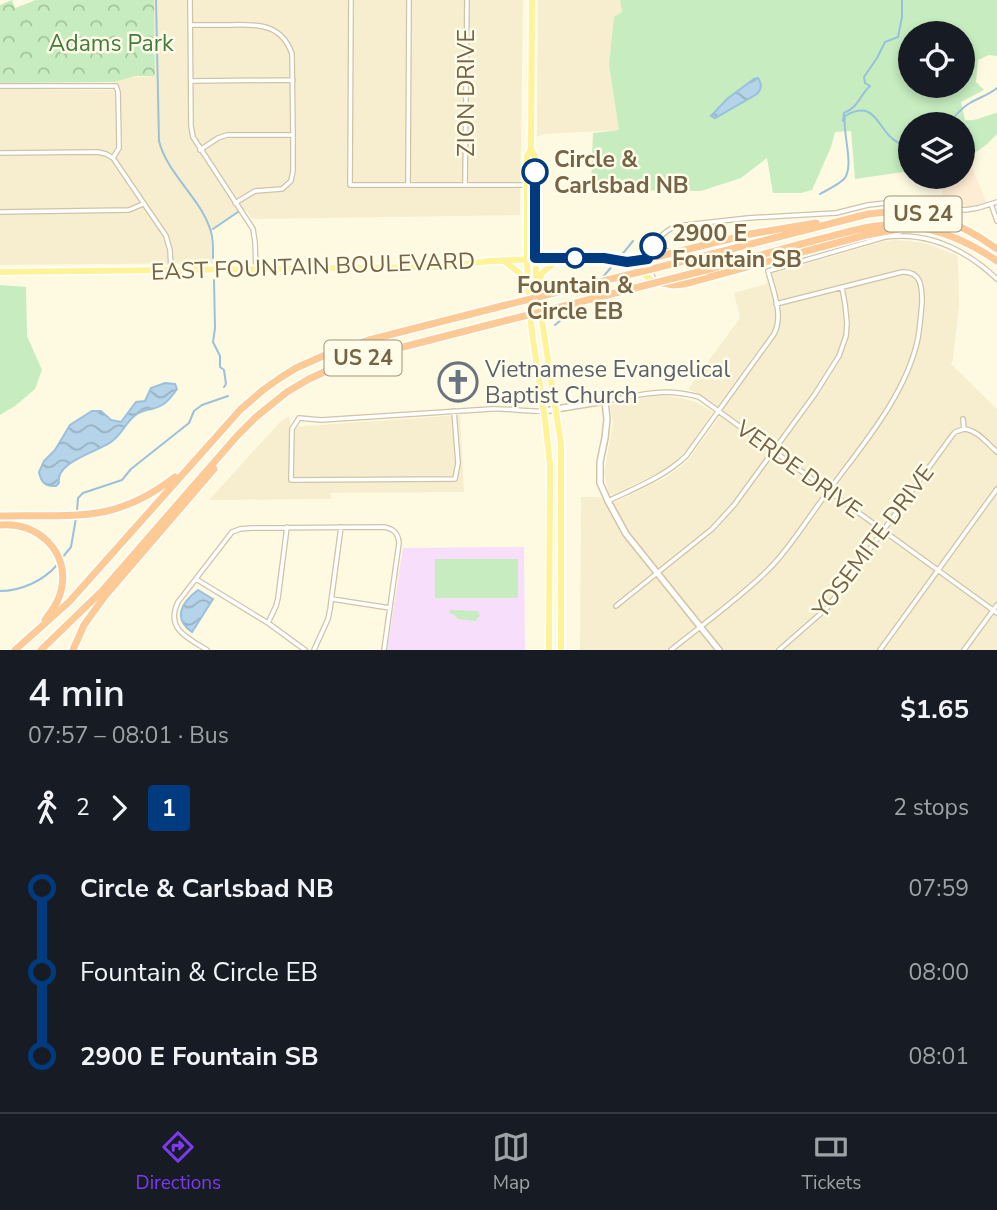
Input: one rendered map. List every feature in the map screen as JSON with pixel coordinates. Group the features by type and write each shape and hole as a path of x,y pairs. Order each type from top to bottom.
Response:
{"highway":[{"name":"US 24","path":"16,650 69,602 240,410 262,390 296,368 332,352 506,305 868,214 923,214 952,222 997,249"},
{"path":"649,263 671,252 750,234 841,221"},
{"name":"US 24","path":"41,650 102,591 237,436 278,399 299,384 330,369 372,355 860,229 888,225 935,231 960,240 997,261"},
{"path":"654,282 684,284 866,235 914,227"},
{"path":"73,650 85,625 105,596 220,461 237,436"},
{"path":"0,516 80,516 109,512 140,501 187,468"},
{"path":"0,525 22,526 37,532 53,547 61,564 60,595 35,634"}],"main road":[{"path":"532,0 531,149 535,157 537,289 562,463 561,650"},
{"path":"531,149 527,156 528,290 550,465 548,650"},
{"name":"EAST FOUNTAIN BOULEVARD","path":"0,272 436,267 535,258 607,259 649,263"},
{"path":"537,289 542,273 560,259"},
{"path":"502,260 519,273 528,290"},
{"name":"EAST FOUNTAIN BOULEVARD","path":"629,263 654,282"}],"street":[{"path":"190,0 191,131 200,150 253,229 256,270"},
{"path":"351,0 350,185 527,185"},
{"path":"408,184 409,0"},
{"name":"ZION DRIVE","path":"466,185 467,0"},
{"path":"190,25 259,25 273,30 287,43 293,59 291,181 277,190 255,191 235,203"},
{"path":"287,43 293,39"},
{"path":"191,81 293,80"},
{"path":"0,86 116,86 119,148 113,159"},
{"path":"200,150 227,135 293,135"},
{"path":"0,153 106,154 113,159 169,242 171,271"},
{"path":"288,185 292,190"},
{"path":"654,282 649,263 659,238 671,228 681,225 836,213 877,204 907,203 965,210 997,202"},
{"path":"0,212 129,210 144,203"},
{"path":"991,205 997,221"},
{"path":"608,501 660,475 686,456 778,328 778,315 768,271 894,236 926,238 953,247 997,279"},
{"path":"659,238 661,248 671,252"},
{"path":"671,650 769,570 779,558 876,425 902,383 918,340 922,303 920,282 918,277 908,271 776,304"},
{"path":"616,606 720,522 815,394 839,356 846,336 842,288"},
{"name":"VERDE DRIVE","path":"454,411 458,463 455,479 291,480 292,429 299,418 321,420 454,411 499,409 530,412 663,391 680,392 699,397 995,612"},
{"path":"605,401 606,438 600,462 600,483 608,501 626,534 719,650"},
{"path":"963,419 964,429 975,432 997,452"},
{"name":"YOSEMITE DRIVE","path":"779,650 827,608 951,437 955,432 964,429"},
{"path":"880,650 997,489"},
{"path":"268,623 278,598 287,527"},
{"path":"314,650 328,619 341,527"},
{"path":"207,650 181,633 174,617 178,602 232,532 246,528 384,527 396,532 399,543 384,650"},
{"path":"196,579 268,623 304,650"},
{"path":"332,599 390,608"},
{"path":"964,650 997,606"}],"shaded area":[{"path":"154,0 523,0 520,215 252,219 246,210 210,231 213,263 0,265 0,89 114,90 114,82 128,77 155,76"},
{"path":"538,0 620,0 622,12 609,65 619,130 545,134 537,137"},
{"path":"975,174 986,202 974,207 942,206 943,189 975,189"},
{"path":"895,240 920,242 958,256 959,306 951,364 997,409 997,650 580,650 581,497 597,497 615,502 665,478 690,457 724,411 688,389 740,318 734,293 766,284 771,274"},
{"path":"656,395 696,402 713,412 687,450 667,469 609,494 604,473 613,423 610,405"},
{"path":"460,415 464,492 331,493 331,499 209,500 280,422 289,416 291,427"},
{"path":"524,547 525,650 387,650 403,548"}],"green space":[{"name":"Adams Park","path":"12,0 15,8 36,0 154,0 155,76 135,76 114,82 0,83 0,5"},
{"path":"620,0 997,0 997,56 989,55 978,60 976,82 984,90 975,95 975,21 898,21 898,98 969,98 961,102 963,112 898,112 898,173 855,179 851,131 835,132 812,190 801,193 773,193 767,158 741,178 701,191 606,190 591,183 593,133 619,130 609,65 614,17 622,12"},
{"path":"997,113 997,134 975,153 975,119"},
{"path":"0,285 26,287 27,336 42,370 35,389 0,415"},
{"path":"435,559 518,559 518,598 435,598"},
{"path":"450,610 478,611 480,616 475,621 458,619 449,613"}],"water":[{"path":"758,78 761,86 757,94 715,118 711,116 727,99"},
{"path":"165,383 175,384 177,389 167,402 137,414 111,442 70,463 63,469 56,486 46,485 42,481 39,472 44,461 55,450 70,425 92,411 101,411 111,420 121,422 136,402 145,401 151,388"},
{"path":"198,590 213,599 192,632 186,627 181,616 184,605"}],"waterway":[{"path":"156,0 159,141 169,164 204,215 212,234 213,258"},
{"path":"843,121 844,113 853,108 870,86 865,83 864,77 885,42 898,37 902,0"},
{"path":"958,112 997,88"},
{"path":"820,194 842,181 847,173 845,116 856,111 871,114 898,142"},
{"path":"213,229 238,212"},
{"path":"620,257 633,241"},
{"path":"602,278 614,264"},
{"path":"214,280 213,342 220,356 220,367 224,370 224,387"},
{"path":"586,297 596,285"},
{"path":"555,325 578,306"},
{"path":"77,512 78,498 83,493 122,480 131,469 189,423 194,411 202,405 228,396"},
{"path":"62,558 71,547 76,518"},
{"path":"0,591 31,584 57,565"}],"bus line":[{"name":"1","path":"535,172 535,258 604,258 627,262 648,259 653,246"}],"place":[{"name":"Circle & Carlsbad NB","path":"535,172"},
{"name":"2900 E Fountain SB","path":"653,246"},
{"name":"Fountain & Circle EB","path":"575,258"},
{"name":"Vietnamese Evangelical Baptist Church","path":"458,382"}]}
